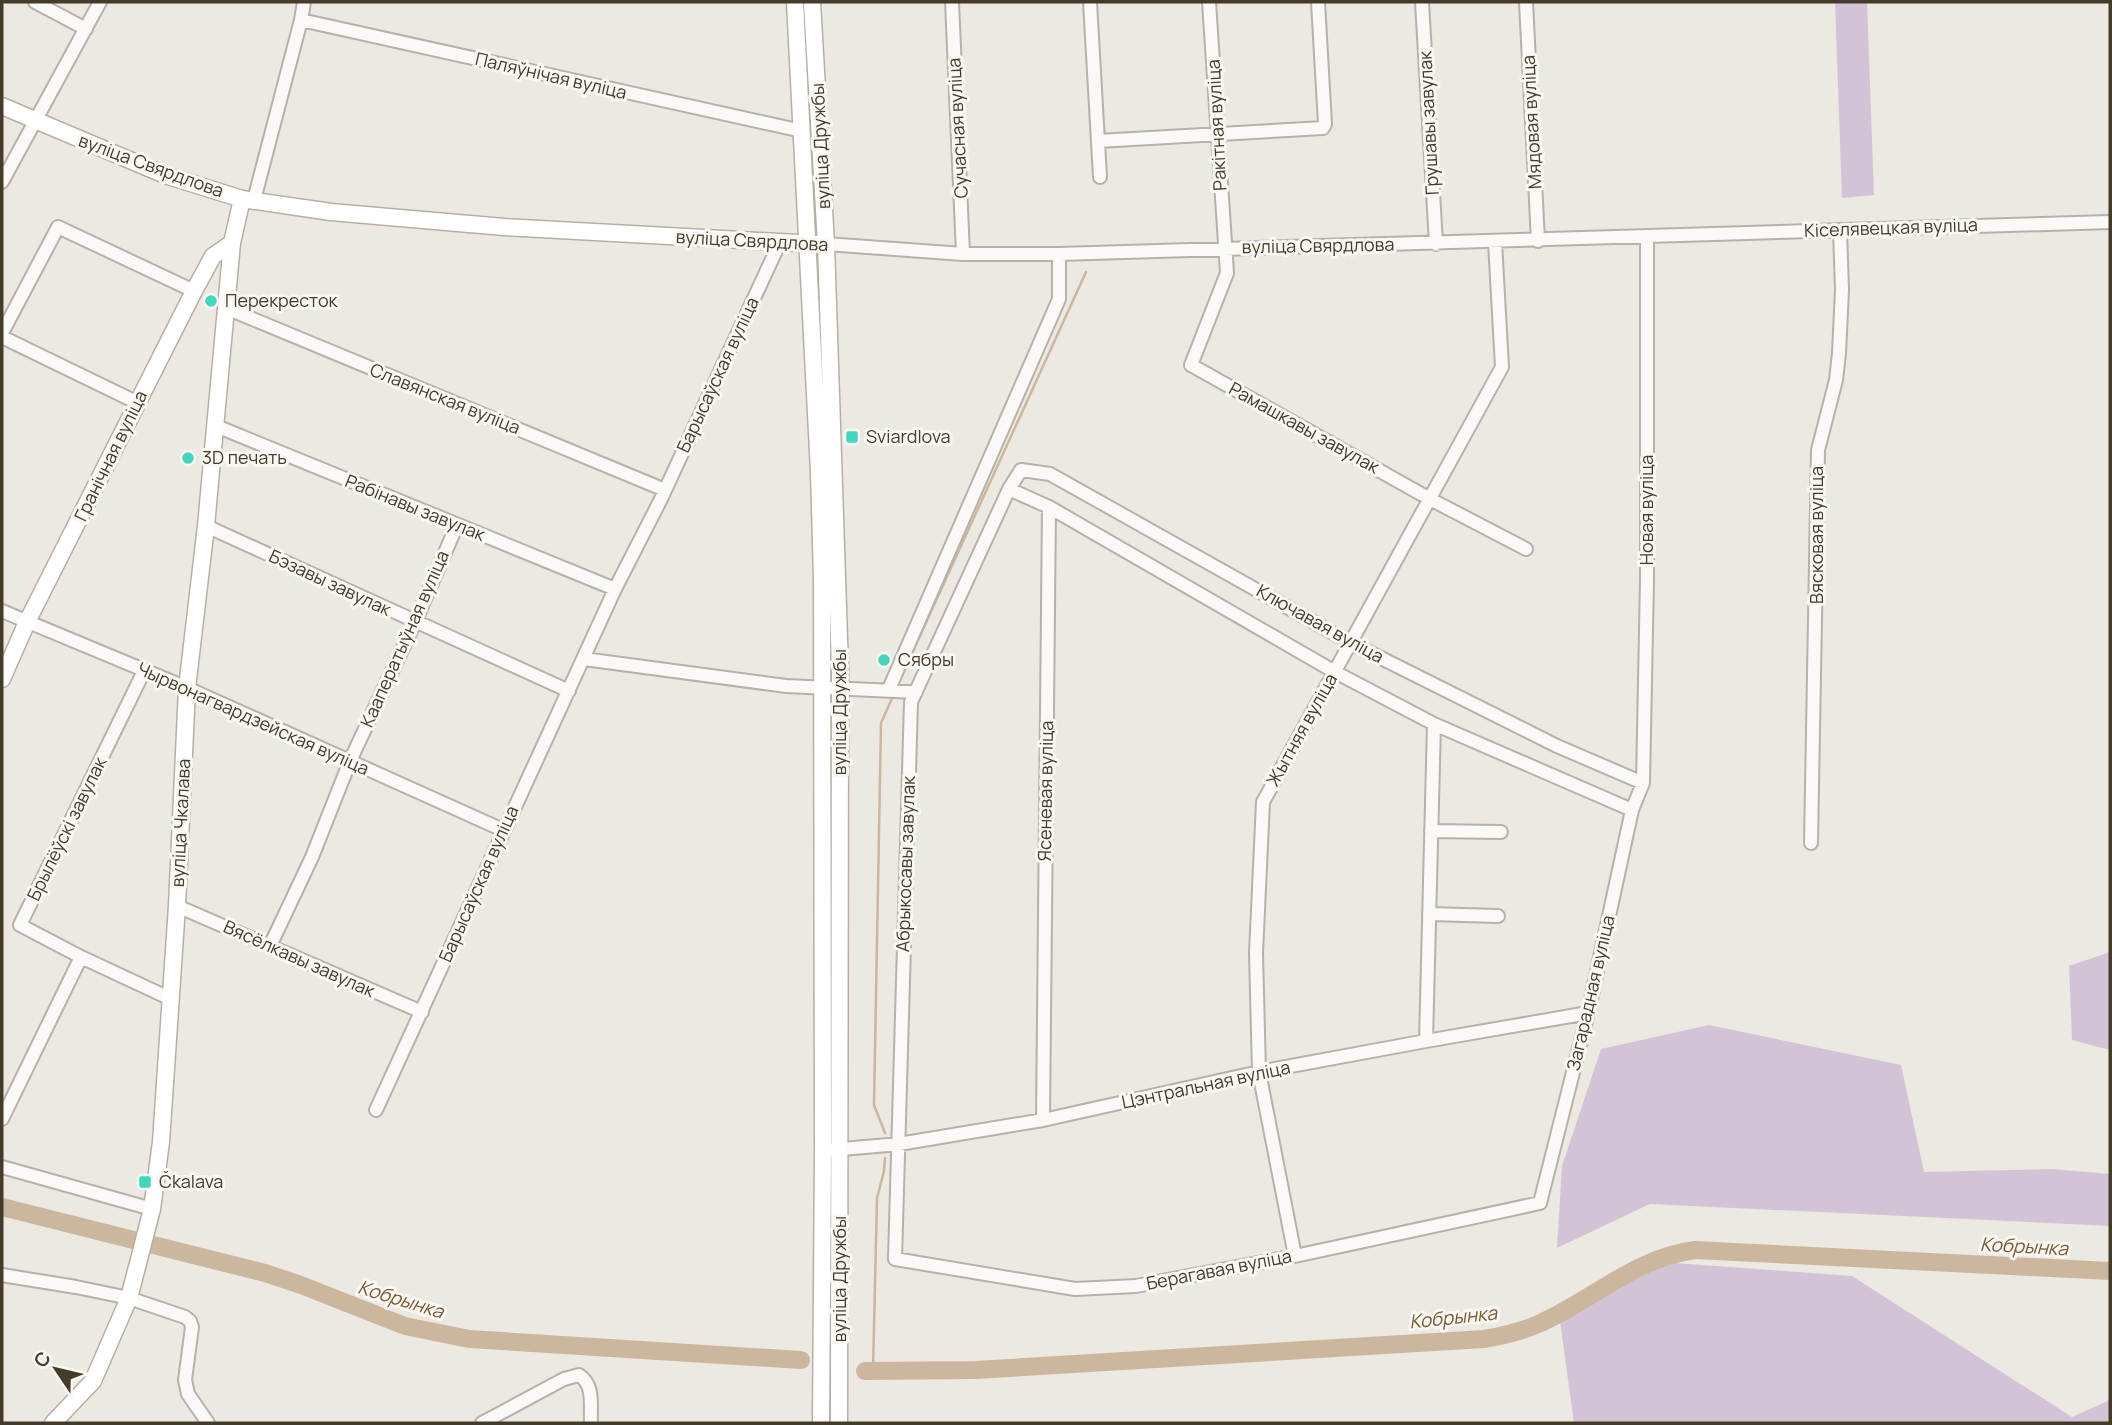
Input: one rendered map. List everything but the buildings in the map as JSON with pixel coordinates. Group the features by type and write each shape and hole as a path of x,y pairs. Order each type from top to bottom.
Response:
{"main road":[{"name":"вуліца Дружбы","path":"795,2 822,580 833,706 834,762 839,794 839,1423"},
{"name":"вуліца Дружбы","path":"812,2 836,471 823,1049 821,1423"},
{"name":"вуліца Свярдлова","path":"2,106 165,175 248,200 331,212 504,227 826,244"},
{"path":"802,131 814,234 826,244"},
{"name":"вуліца Чкалава","path":"53,1423 93,1381 129,1298 152,1209 161,1142 171,999 187,688 206,526 232,243 248,200"},
{"name":"Гранічная вуліца","path":"2,679 27,622 194,291 213,256 232,243"},
{"path":"806,243 812,246 817,255 829,348"},
{"path":"823,1049 828,1083 828,1136 833,1146 841,1150"},
{"path":"822,1360 828,1397 827,1423"}],"street":[{"path":"35,2 86,29"},
{"path":"2,183 100,2"},
{"name":"Сучасная вуліца","path":"952,2 963,254"},
{"path":"1090,2 1100,177"},
{"name":"Ракітная вуліца","path":"1209,2 1224,249"},
{"path":"1098,141 1323,128 1325,124 1318,2"},
{"name":"Грушавы завулак","path":"1422,2 1436,244"},
{"name":"Мядовая вуліца","path":"1526,2 1538,241"},
{"path":"248,200 301,20 301,3"},
{"name":"Паляўнічая вуліца","path":"301,20 802,131"},
{"name":"Кіселявецкая вуліца","path":"1647,237 2110,222"},
{"path":"138,402 2,335 58,226 194,291"},
{"name":"Вясковая вуліца","path":"1811,843 1818,450 1836,380 1839,354 1843,290 1840,230"},
{"name":"вуліца Свярдлова","path":"826,244 963,254 1059,254 1647,237"},
{"name":"Новая вуліца","path":"1643,783 1647,579 1647,237"},
{"name":"Барысаўская вуліца","path":"376,1110 615,589 665,489 780,242"},
{"name":"Жытняя вуліца","path":"1295,1256 1259,1072 1256,953 1263,802 1502,367 1495,242"},
{"name":"Рамашкавы завулак","path":"1224,249 1227,273 1191,365 1430,499 1526,549"},
{"path":"889,689 1059,299 1059,254"},
{"name":"Славянская вуліца","path":"226,308 665,489"},
{"name":"Рабінавы завулак","path":"216,426 615,589"},
{"name":"Ключавая вуліца","path":"1009,489 1021,470 1050,474 1351,643 1557,746 1643,783"},
{"path":"1009,489 1049,507"},
{"name":"Абрыкосавы завулак","path":"895,1259 911,702 1009,489"},
{"name":"Ключавая вуліца","path":"1049,507 1335,672 1434,724 1632,810"},
{"name":"Ясеневая вуліца","path":"1043,1120 1049,507"},
{"name":"Кааператыўная вуліца","path":"270,946 312,857 350,761 457,525"},
{"name":"Бэзавы завулак","path":"206,526 569,691"},
{"name":"Чырвонагвардзейская вуліца","path":"2,611 187,688 503,830"},
{"path":"584,659 739,681 916,692"},
{"name":"Брылёўскі завулак","path":"144,671 20,925 171,999"},
{"path":"1426,1041 1434,724"},
{"name":"Загарадная вуліца","path":"1541,1203 1588,1013 1632,810 1643,783"},
{"path":"1431,831 1501,832"},
{"name":"Вясёлкавы завулак","path":"177,906 422,1012"},
{"path":"1429,914 1498,916"},
{"path":"2,1119 81,957"},
{"name":"Цэнтральная вуліца","path":"823,1150 899,1144 1043,1120 1259,1072 1588,1013"},
{"path":"2,1167 152,1209"},
{"name":"Берагавая вуліца","path":"895,1259 1075,1289 1136,1286 1295,1256 1541,1203"},
{"path":"2,1275 129,1298 185,1317 192,1327 186,1387 208,1423"},
{"path":"482,1423 571,1375 586,1379 590,1387 591,1423"}],"shaded area":[{"path":"1835,2 1867,2 1874,195 1842,198"},
{"path":"2110,952 2110,1050 2072,1040 2069,966"},
{"path":"1709,1025 1901,1065 1924,1172 2052,1169 2110,1174 2110,1226 1650,1204 1557,1248 1562,1166 1601,1049"},
{"path":"1662,1262 1852,1276 2072,1417 2110,1400 2110,1423 1574,1423 1560,1321"}],"waterway":[{"path":"903,673 1086,272"},
{"path":"885,1133 874,1105 881,723 893,696"},
{"path":"873,1371 877,1198 885,1158"},
{"name":"Кобрынка","path":"2,1207 265,1273 405,1326 469,1339 801,1360"},
{"name":"Кобрынка","path":"865,1371 976,1370 1484,1339 1536,1325 1632,1271 1652,1262 1695,1250 2110,1271"}],"place":[{"name":"Перекресток","path":"211,301"},
{"name":"Sviardlova","path":"852,437"},
{"name":"3D печать","path":"188,458"},
{"name":"Сябры","path":"884,660"},
{"name":"Čkalava","path":"145,1182"}]}
